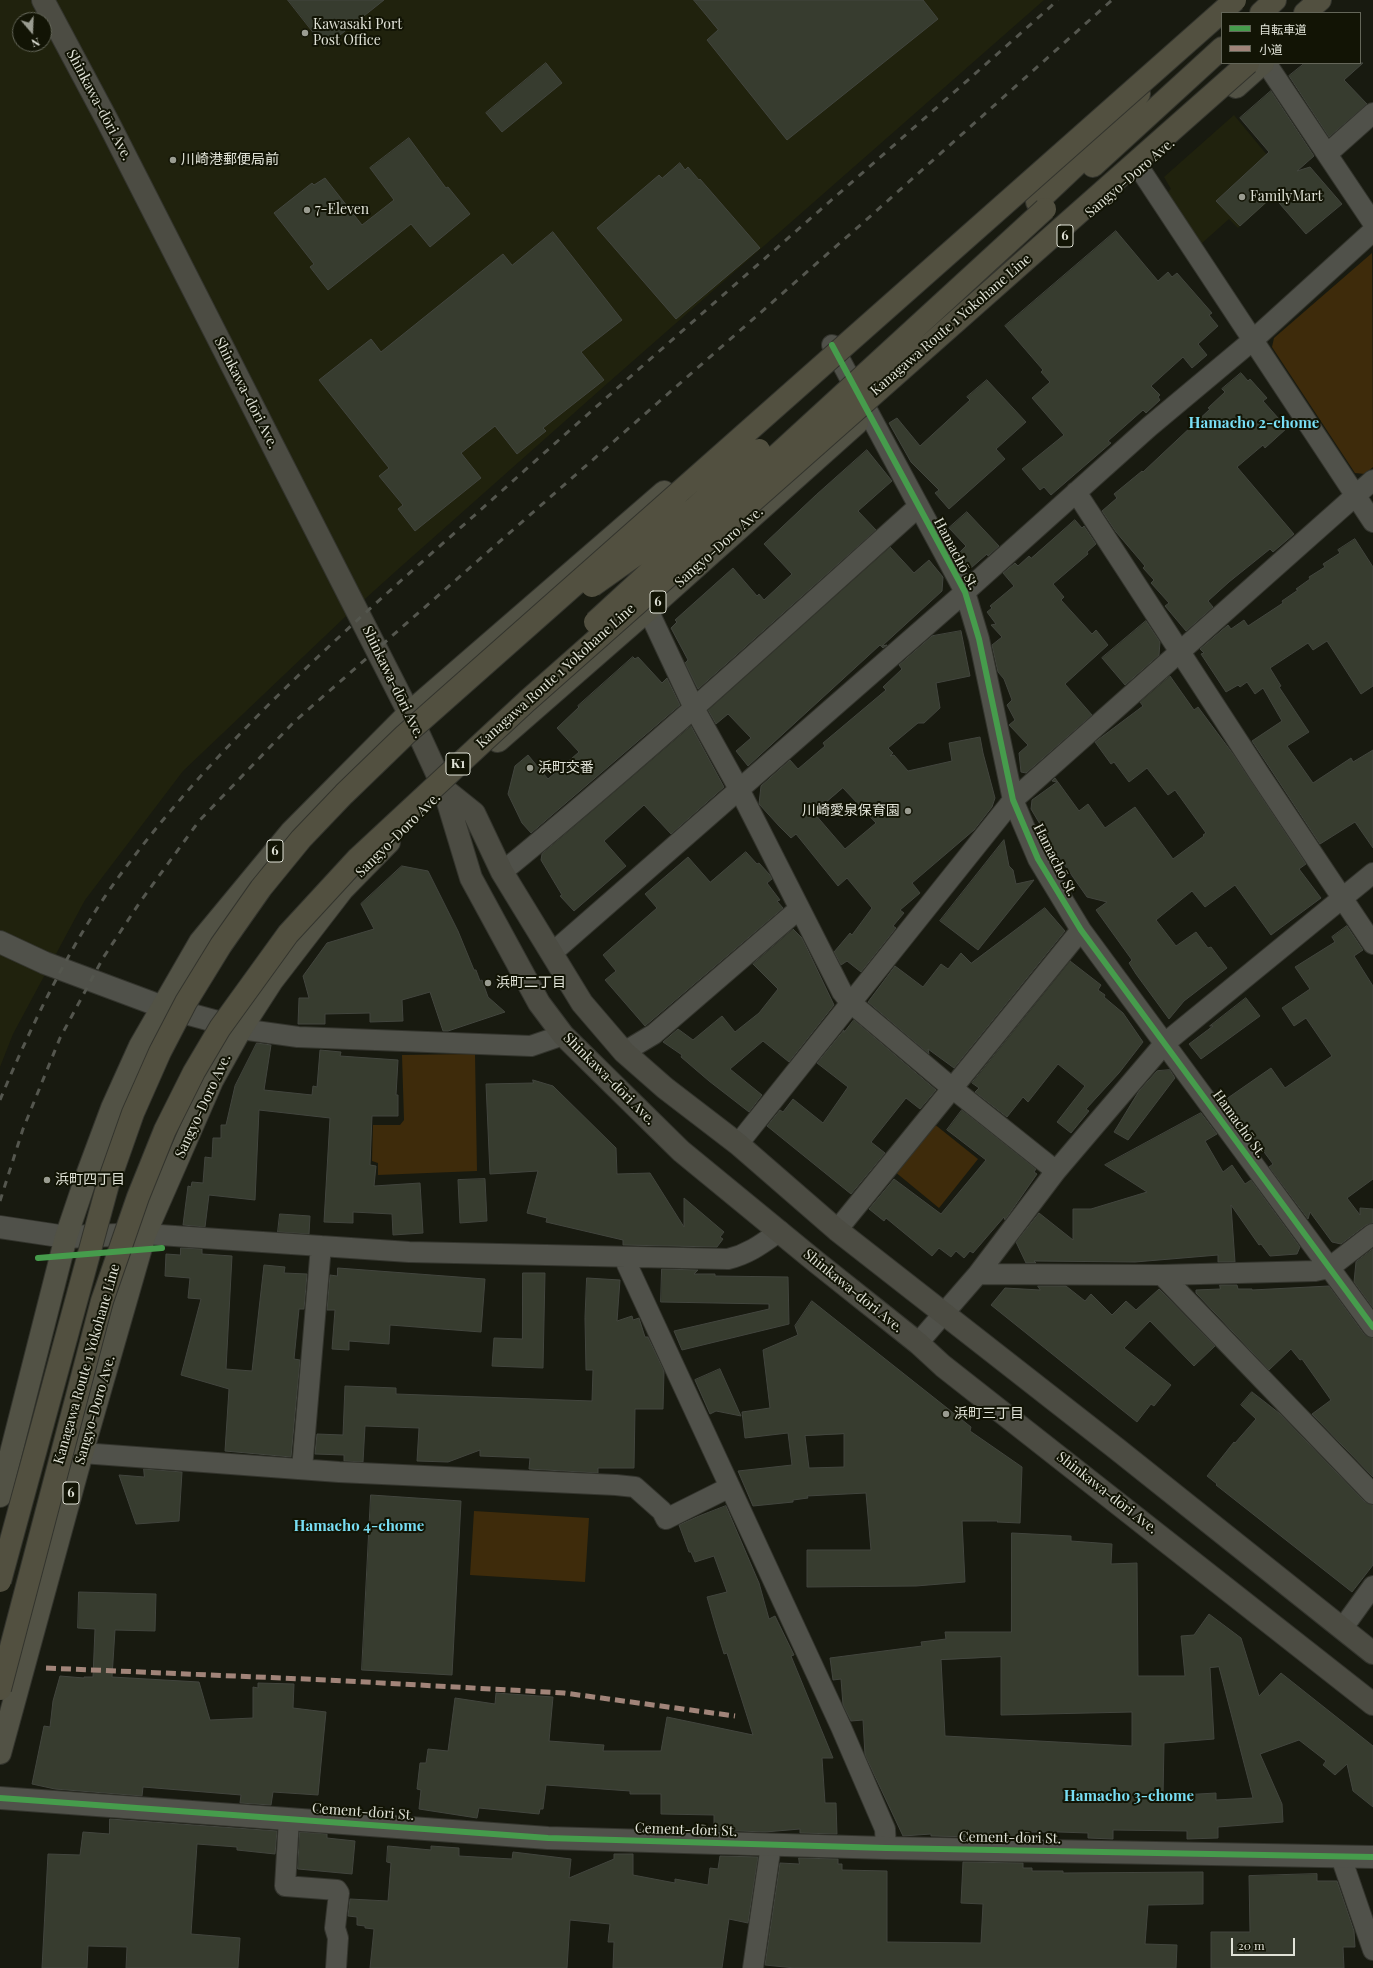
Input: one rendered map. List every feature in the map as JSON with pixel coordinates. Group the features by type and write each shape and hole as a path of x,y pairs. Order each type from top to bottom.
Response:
{"highway":[{"name":"Kanagawa Route 1 Yokohane Line","path":"1222,12 1235,0"},
{"path":"1262,12 1275,0"},
{"path":"1306,12 1320,0"},
{"name":"Kanagawa Route 1 Yokohane Line","path":"0,1581 108,1184 133,1113 160,1052 186,1002 230,932 261,888 301,839 344,794 405,735 505,645 691,484 1221,12"},
{"path":"527,701 590,625 1041,206 1092,150 1198,25"},
{"path":"505,645 640,552 696,507 1221,49"},
{"name":"Kanagawa Route 1 Yokohane Line","path":"0,1689 102,1301 138,1196 165,1130 194,1072 220,1028 288,934 322,896 401,817 527,701 1247,64"}],"main road":[{"name":"Shinkawa-dōri Ave.","path":"43,0 108,120 409,713 444,789 471,878 539,1003 563,1035 681,1151 918,1343 943,1366 1373,1704"},
{"name":"6","path":"0,1496 66,1237 87,1175 112,1108 140,1046 200,942 291,832 409,713 1226,0"},
{"path":"1316,12 1328,0"},
{"name":"Sangyo-Doro Ave.","path":"0,1753 82,1453 146,1234 212,1081 241,1029 272,980 344,889 444,789 648,610 1140,169 1262,64"},
{"name":"Shinkawa-dōri Ave.","path":"444,789 474,813 502,872 582,1003 624,1052 665,1088 738,1144 837,1230 945,1313 1373,1653"}],"street":[{"path":"1267,64 1373,223"},
{"path":"1327,154 1373,113"},
{"path":"1140,169 1373,522"},
{"path":"552,954 965,592 1149,427 1253,340 1373,231"},
{"name":"Hamachō St.","path":"832,345 965,592 979,639 1013,800 1038,859 1081,930 1373,1327"},
{"path":"738,1144 1013,800 1373,480"},
{"path":"1076,492 1373,944"},
{"path":"502,872 538,844 694,708 918,507"},
{"path":"648,610 694,708 739,789 842,992 850,1002 952,1088 1056,1171"},
{"path":"918,1343 978,1274 1056,1171 1165,1043 1373,872"},
{"path":"624,1052 654,1034 799,909"},
{"path":"837,1230 1081,930"},
{"path":"0,942 45,963 163,1007 241,1029 298,1037 531,1046 563,1035"},
{"path":"0,1227 66,1237 146,1234 409,1252 624,1258 728,1258 740,1256 756,1248 780,1231"},
{"path":"978,1274 1162,1275 1315,1272 1330,1268 1373,1234"},
{"path":"302,1469 321,1246"},
{"path":"624,1258 885,1829 886,1848"},
{"path":"1162,1275 1373,1494"},
{"path":"82,1453 302,1469 635,1487 662,1511 666,1519 730,1488"},
{"path":"1342,1629 1373,1586"},
{"name":"Cement-dōri St.","path":"0,1798 548,1838 886,1848 1373,1857"},
{"path":"289,1819 285,1886 337,1890 339,1893 335,1928 338,1938 336,1968"},
{"path":"753,1968 771,1845"},
{"path":"1341,1857 1373,1950"}],"shaded area":[{"path":"0,0 1044,0 396,571 345,617 183,771 85,900 13,1034 0,1067"},
{"path":"1234,115 1277,167 1278,193 1238,228 1229,219 1201,244 1167,193 1171,189 1164,177"},
{"path":"1372,253 1373,467 1365,474 1355,473 1272,347 1274,338"},
{"path":"475,1054 477,1171 378,1175 378,1163 372,1161 373,1125 400,1125 404,1120 402,1055"},
{"path":"933,1123 978,1159 939,1208 894,1171"},
{"path":"474,1511 589,1518 585,1582 470,1575"}],"building":[{"path":"288,0 384,0 325,47"},
{"path":"694,0 923,0 938,19 787,140 707,40 718,30"},
{"path":"546,63 562,83 502,132 486,113"},
{"path":"1363,63 1344,80 1367,104 1329,137 1289,76 1304,64"},
{"path":"1271,91 1314,156 1297,171 1310,167 1342,204 1306,234 1273,196 1240,226 1216,201 1269,152 1240,118"},
{"path":"409,138 446,188 448,187 470,214 430,247 411,224 328,290 310,267 314,264 274,213 312,183 314,185 325,178 362,225 394,200 370,168"},
{"path":"680,163 685,170 688,167 699,180 700,179 760,248 676,319 597,228 659,175 662,178"},
{"path":"1116,231 1158,281 1168,272 1172,277 1177,273 1212,313 1209,315 1218,326 1198,344 1207,355 1192,368 1183,357 1151,386 1160,395 1158,397 1160,400 1146,413 1143,410 1108,441 1111,443 1051,495 1044,487 1040,490 1022,469 1064,435 1032,398 1050,382 1041,372 1043,370 1005,326"},
{"path":"553,232 622,320 581,352 604,380 543,428 546,431 517,454 495,426 461,453 481,478 415,531 398,509 403,505 379,476 389,468 319,380 371,339 381,352 503,254 512,265"},
{"path":"1241,373 1248,381 1250,379 1267,398 1263,401 1287,428 1265,448 1263,445 1237,467 1294,534 1273,552 1270,549 1229,582 1208,601 1213,607 1186,631 1165,606 1169,603 1151,583 1154,580 1143,568 1145,566 1116,532 1102,511 1117,498 1114,494 1142,471 1143,472 1210,409 1208,408 1225,392 1222,389"},
{"path":"987,380 1026,422 996,449 1005,459 949,509 935,493 939,490 911,462 889,423 897,418 920,446 970,400 967,397"},
{"path":"867,450 892,481 858,511 876,530 698,689 685,663 688,660 671,628 677,622 675,620 733,568 757,596 759,594 764,600 792,574 764,544"},
{"path":"967,512 999,546 971,568 964,567 958,554 966,546 949,528"},
{"path":"1075,520 1082,528 1084,526 1096,544 1087,552 1088,554 1053,584 1064,597 1061,600 1092,634 1096,630 1108,645 1065,684 1092,715 1026,773 1021,772 1019,753 1028,745 1009,725 1015,720 1007,705 1012,700 1004,679 998,672 992,645 1002,637 991,625 996,624 987,612 992,608 990,606 1014,586 1003,573 1015,563 1018,566 1029,556 1031,558"},
{"path":"1355,539 1373,567 1373,686 1361,694 1327,641 1313,650 1308,643 1270,668 1281,686 1279,687 1309,732 1287,746 1313,783 1351,758 1353,762 1373,750 1373,848 1355,822 1320,844 1252,741 1282,721 1263,688 1255,694 1247,682 1240,687 1238,685 1226,692 1201,654 1204,653 1200,649 1228,625 1231,629 1244,620 1248,626 1283,603 1282,601 1298,590 1296,589 1310,579 1309,577 1325,567 1323,564 1340,553 1338,550"},
{"path":"890,547 914,573 929,560 943,577 942,591 882,646 887,645 883,648 880,645 748,766 736,751 751,738 728,714 716,724 708,710"},
{"path":"1146,621 1160,642 1159,655 1125,685 1102,658"},
{"path":"961,631 970,676 936,683 940,708 924,723 918,723 888,748 893,753 890,756 894,755 908,771 952,761 949,743 980,737 995,798 992,807 974,830 912,883 920,893 900,910 904,913 893,926 896,928 861,972 847,961 841,965 834,952 850,933 852,935 872,908 847,878 838,886 796,834 791,838 779,826 759,804 761,786 790,760 798,769 825,746 823,743 886,690 883,687 902,669 899,665 932,636","holes":["843,788 876,823 845,849 814,813"]},
{"path":"633,657 635,659 638,657 662,683 667,678 680,705 531,833 522,823 508,794 515,766 528,755 548,779 579,752 557,728 579,707 578,706"},
{"path":"1170,676 1194,710 1198,707 1233,754 1306,864 1299,869 1321,898 1271,935 1235,885 1205,907 1192,891 1156,920 1176,946 1196,932 1208,948 1211,947 1227,968 1184,1001 1169,1019 1136,974 1129,963 1132,960 1096,910 1107,902 1087,897 1047,840 1050,841 1031,809 1032,800 1057,782 1052,781 1055,778 1079,811 1088,804 1105,828 1135,807 1173,859 1204,836 1203,835 1206,833 1175,790 1168,795 1147,768 1129,782 1114,762 1111,764 1095,742 1143,706 1140,702"},
{"path":"691,726 724,787 671,834 644,805 604,841 626,866 574,911 560,896 562,895 541,860 542,854"},
{"path":"1004,840 1009,866 1013,870 1016,884 1034,880 978,950 940,921"},
{"path":"746,852 770,875 772,879 767,883 780,900 777,901 783,908 645,1026 605,980 616,971 603,955 657,908 645,894 688,857 710,882"},
{"path":"402,866 428,871 458,931 474,970 476,970 480,981 482,980 488,997 505,1012 448,1031 443,1031 430,992 402,1000 403,1021 370,1022 370,1013 325,1014 325,1024 298,1024 299,998 309,998 303,976 327,943 374,929 361,904"},
{"path":"1045,908 1065,931 954,1068 928,1049 929,1054 868,1002 895,966 923,987 941,964 948,969 961,953 971,963"},
{"path":"1347,926 1363,950 1354,956 1373,986 1373,1179 1347,1198 1360,1215 1360,1208 1373,1209 1373,1223 1366,1225 1341,1244 1332,1242 1310,1212 1308,1219 1269,1167 1273,1164 1241,1121 1237,1123 1222,1102 1271,1068 1285,1088 1332,1056 1306,1018 1294,1026 1282,1008 1310,989 1295,967 1335,942 1332,937"},
{"path":"793,929 802,938 834,1005 789,1062 763,1041 730,1069 762,1095 749,1112 709,1081 681,1057 682,1055 663,1042 678,1029 693,1040 722,1016 735,1032 759,1013 778,989 753,964"},
{"path":"1070,961 1101,985 1098,990 1123,1013 1143,1042 1119,1073 1086,1109 1089,1111 1071,1133 1057,1122 1085,1086 1058,1064 1028,1102 1023,1097 1007,1117 975,1092 979,1088 972,1083"},
{"path":"1246,998 1260,1016 1201,1059 1189,1044"},
{"path":"854,1020 936,1090 920,1109 906,1098 871,1142 885,1153 851,1194 767,1126 780,1110 783,1112 793,1099 823,1123 848,1087 817,1063"},
{"path":"257,1043 271,1045 264,1090 312,1095 313,1086 317,1087 320,1050 341,1052 340,1056 398,1060 396,1095 398,1095 398,1116 372,1116 370,1165 376,1166 374,1186 420,1183 423,1233 393,1235 392,1214 353,1212 353,1223 324,1222 330,1118 259,1110 255,1200 209,1195 205,1227 183,1225 188,1186 191,1187 192,1182 203,1183 205,1157 212,1158 213,1138 221,1138 221,1125 226,1125 235,1086"},
{"path":"1170,1070 1175,1078 1128,1140 1114,1132 1139,1091 1157,1071"},
{"path":"533,1080 553,1086 616,1148 617,1174 650,1173 684,1227 684,1198 724,1232 720,1237 723,1239 717,1247 623,1245 623,1240 546,1222 547,1218 527,1213 538,1171 490,1174 486,1084 533,1083"},
{"path":"962,1110 1036,1169 1034,1172 1037,1174 1005,1220 1004,1217 973,1253 970,1251 964,1258 956,1251 951,1257 939,1248 932,1256 886,1218 884,1221 869,1209 894,1179 941,1214 986,1160 947,1130"},
{"path":"1201,1113 1217,1134 1205,1141 1223,1172 1232,1165 1245,1184 1251,1180 1300,1247 1297,1254 1270,1256 1261,1244 1259,1245 1231,1205 1235,1262 1218,1262 1218,1255 1135,1262 1034,1261 1036,1263 1026,1263 1016,1242 1039,1213 1073,1240 1073,1209 1091,1209 1147,1192 1105,1165"},
{"path":"485,1179 487,1221 460,1223 458,1180"},
{"path":"280,1214 310,1216 309,1234 278,1232"},
{"path":"181,1248 202,1249 202,1254 232,1256 226,1369 252,1371 264,1265 285,1267 284,1273 307,1274 304,1309 299,1309 294,1359 300,1360 291,1457 225,1451 229,1389 181,1375 201,1299 188,1298 190,1278 165,1276 166,1254 180,1255"},
{"path":"1373,1249 1373,1308 1354,1282 1356,1262"},
{"path":"338,1268 485,1279 481,1332 390,1325 389,1344 349,1341 349,1350 332,1349 335,1310 327,1310 330,1275 337,1276"},
{"path":"662,1269 698,1270 694,1274 715,1274 715,1276 788,1277 789,1324 682,1350 674,1331 769,1309 769,1304 661,1302"},
{"path":"523,1273 545,1273 543,1368 492,1366 494,1338 522,1339"},
{"path":"587,1278 620,1280 617,1321 632,1316 633,1320 639,1318 645,1337 648,1337 664,1371 663,1409 635,1409 634,1468 598,1468 598,1473 529,1469 530,1458 480,1456 480,1450 448,1462 417,1461 419,1428 365,1426 363,1462 344,1461 344,1455 315,1454 317,1434 343,1435 345,1386 396,1388 396,1394 592,1401 593,1370 586,1370 585,1318"},
{"path":"1220,1285 1237,1285 1238,1289 1252,1290 1329,1286 1364,1334 1373,1338 1373,1477 1312,1414 1331,1400 1302,1359 1300,1360 1291,1349 1269,1370 1196,1293 1196,1290 1220,1289"},
{"path":"1038,1286 1066,1286 1085,1301 1091,1294 1112,1315 1126,1301 1136,1310 1159,1289 1215,1346 1194,1366 1150,1321 1124,1348 1171,1385 1154,1406 1151,1404 1137,1422 991,1305 1005,1288 1040,1290"},
{"path":"812,1301 971,1427 970,1431 1022,1467 1020,1523 997,1522 998,1521 962,1521 965,1582 916,1586 807,1587 807,1550 871,1550 866,1493 807,1496 808,1498 793,1500 793,1502 753,1506 738,1471 792,1465 788,1433 745,1438 742,1412 770,1408 763,1350 798,1335 795,1326","holes":["844,1434 844,1467 809,1468 805,1436"]},
{"path":"720,1369 741,1416 716,1411 710,1414 695,1380"},
{"path":"1252,1392 1279,1413 1365,1502 1373,1505 1373,1565 1352,1592 1216,1485 1217,1484 1207,1476 1234,1442 1235,1443 1256,1419 1241,1405"},
{"path":"144,1469 182,1472 179,1521 136,1524 119,1475 144,1477"},
{"path":"371,1495 461,1501 452,1675 362,1670"},
{"path":"726,1506 759,1583 769,1619 775,1616 794,1655 791,1656 833,1758 822,1758 825,1803 836,1803 837,1834 800,1833 800,1829 765,1832 714,1830 714,1815 661,1814 661,1794 630,1794 630,1791 546,1785 543,1809 540,1809 539,1814 479,1808 477,1818 419,1809 421,1790 417,1789 420,1763 426,1763 428,1749 448,1751 455,1698 495,1704 496,1693 553,1697 549,1741 604,1745 603,1751 661,1751 667,1717 753,1735 727,1653 724,1654 707,1597 727,1592 714,1556 695,1562 691,1552 689,1552 679,1525"},
{"path":"1012,1533 1071,1536 1071,1541 1112,1544 1111,1564 1137,1563 1138,1676 1185,1676 1181,1636 1194,1635 1209,1614 1241,1638 1259,1696 1281,1673 1373,1746 1373,1807 1353,1791 1347,1764 1335,1775 1323,1765 1326,1761 1299,1740 1260,1754 1282,1804 1283,1822 1218,1827 1218,1838 1187,1839 1187,1831 1113,1830 1113,1839 1088,1838 1088,1833 1059,1832 1025,1832 1025,1838 931,1836 931,1834 903,1836 865,1755 863,1720 851,1721 843,1705 841,1679 833,1680 830,1658 922,1646 921,1642 946,1639 945,1632 1011,1632","holes":["1001,1657 1001,1715 1132,1712 1132,1746 945,1736 941,1660","1219,1667 1253,1798 1216,1800 1216,1793 1163,1796 1164,1743 1214,1739 1210,1668"]},
{"path":"79,1592 156,1594 155,1631 115,1630 112,1677 199,1682 210,1720 253,1718 253,1687 258,1688 258,1683 294,1684 293,1708 326,1712 318,1795 273,1792 271,1805 240,1803 241,1795 143,1787 142,1796 55,1789 32,1784 44,1726 50,1727 53,1701 60,1676 84,1678 93,1677 95,1629 78,1628"},
{"path":"110,1819 277,1831 275,1854 237,1850 237,1847 197,1844 191,1934 240,1938 238,1968 126,1968 127,1947 88,1946 87,1968 42,1968 48,1854 80,1855 83,1832 109,1834"},
{"path":"300,1832 327,1834 327,1838 355,1841 352,1874 298,1869"},
{"path":"388,1846 431,1850 431,1846 459,1848 459,1856 512,1859 513,1852 571,1859 569,1878 614,1859 614,1854 633,1854 633,1875 675,1883 675,1879 708,1885 710,1868 718,1869 720,1856 758,1857 748,1923 729,1919 722,1968 613,1968 614,1942 608,1942 610,1924 570,1920 567,1968 370,1968 374,1929 357,1925 357,1917 348,1916 350,1899 388,1901 391,1863 387,1862"},
{"path":"799,1858 838,1859 838,1864 842,1864 842,1870 887,1871 887,1942 981,1943 983,1904 961,1903 963,1862 1023,1863 1023,1868 1032,1868 1032,1871 1063,1871 1063,1873 1203,1872 1203,1904 1148,1905 1145,1944 1177,1945 1176,1968 795,1968 765,1965 780,1863 799,1864"},
{"path":"1317,1874 1317,1881 1337,1881 1354,1931 1355,1947 1343,1947 1344,1968 1211,1968 1211,1932 1250,1932 1249,1876"}],"railway":[{"path":"0,1100 24,1044 52,988 98,907 159,824 207,769 257,717 309,666 416,567 1058,0"},
{"path":"0,1201 23,1129 60,1038 103,958 140,902 199,821 294,722 874,213 1112,0"}],"marked path":[{"path":"46,1668 328,1680 564,1693 735,1716"}],"cycle path":[{"path":"832,345 965,592 979,639 1013,800 1038,859 1081,930 1373,1327"},
{"path":"38,1258 162,1248"},
{"path":"0,1798 548,1838 886,1848 1373,1857"}],"place":[{"name":"Kawasaki Port Post Office","path":"305,33"},
{"name":"川崎港郵便局前","path":"173,160"},
{"name":"FamilyMart","path":"1242,197"},
{"name":"7-Eleven","path":"307,210"},
{"name":"浜町交番","path":"530,768"},
{"name":"川崎愛泉保育園","path":"908,811"},
{"name":"浜町二丁目","path":"488,983"},
{"name":"浜町四丁目","path":"47,1180"},
{"name":"浜町三丁目","path":"946,1414"}],"district":[{"name":"Hamacho 2-chome","path":"1254,423"},
{"name":"Hamacho 4-chome","path":"359,1526"},
{"name":"Hamacho 3-chome","path":"1129,1796"}]}
